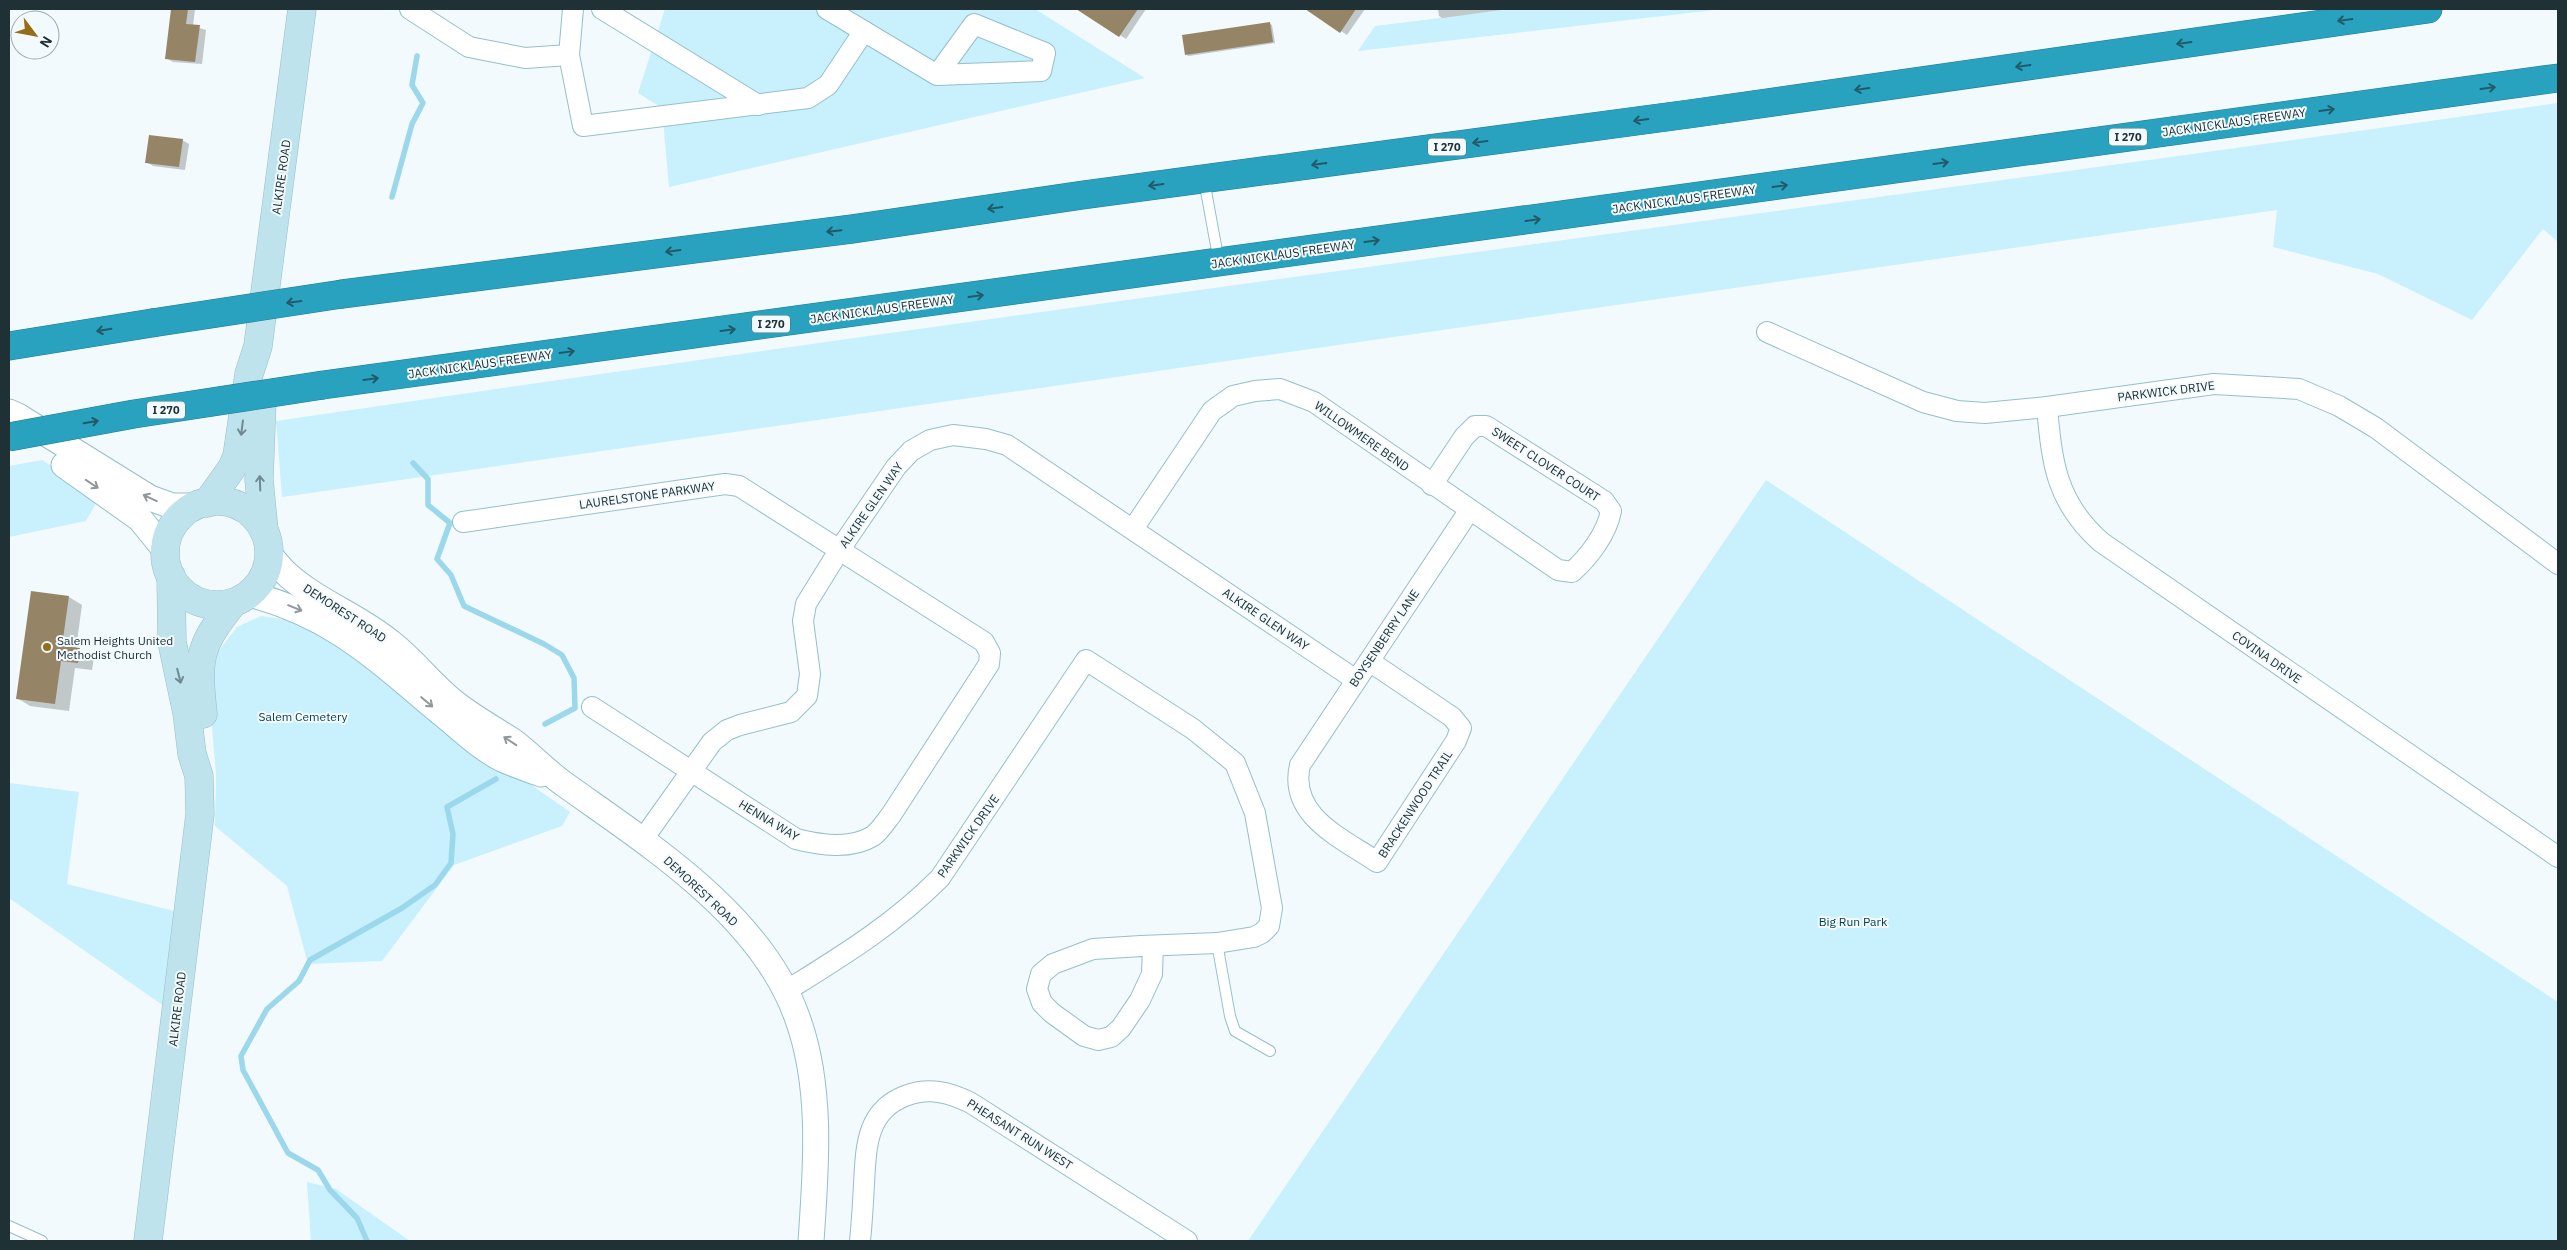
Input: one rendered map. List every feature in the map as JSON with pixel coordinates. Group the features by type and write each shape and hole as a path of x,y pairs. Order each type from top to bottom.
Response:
{"highway":[{"name":"I 270","path":"20,344 342,294 852,229 2428,9"},
{"name":"JACK NICKLAUS FREEWAY","path":"9,437 134,414 323,386 2558,78"}],"main road":[{"name":"ALKIRE ROAD","path":"202,504 232,468 237,456 249,374 258,346 302,9"},
{"name":"ALKIRE ROAD","path":"258,346 263,373 259,480 267,543"},
{"path":"228,502 242,508 255,517 267,543 263,578 241,598 214,605 195,600 179,588 168,563 174,526 184,514 202,504 228,502"},
{"name":"ALKIRE ROAD","path":"168,563 172,642 187,712 192,754 199,776"},
{"name":"ALKIRE ROAD","path":"148,1241 199,826 199,776 207,748 199,677 200,658 208,636 241,598"}],"street":[{"path":"410,9 469,47 525,58 570,55"},
{"path":"573,9 570,55 583,126 808,98 828,85 864,32"},
{"path":"602,9 758,104"},
{"path":"827,9 936,75 1041,71 1045,53 974,24 936,75"},
{"name":"PARKWICK DRIVE","path":"1767,332 1923,402 1957,411 1984,413 2047,407 2214,384 2299,389 2340,406 2376,428 2558,564"},
{"name":"WILLOWMERE BEND","path":"1133,529 1212,411 1233,396 1255,390 1280,389 1314,402 1470,510"},
{"name":"COVINA DRIVE","path":"2047,407 2050,447 2060,489 2071,509 2089,532 2120,556 2558,857"},
{"path":"9,412 150,498 172,506 202,504"},
{"name":"SWEET CLOVER COURT","path":"1432,485 1464,438 1475,426 1486,426 1604,500 1611,511 1609,524 1583,562 1572,572 1558,570 1470,510"},
{"path":"9,427 130,510 145,523 168,563"},
{"name":"ALKIRE GLEN WAY","path":"643,839 712,742 727,730 740,725 791,712 807,696 810,674 803,621 806,604 840,549 896,467 910,451 930,440 953,435 986,439 1007,445 1356,680"},
{"name":"LAURELSTONE PARKWAY","path":"462,522 725,484 739,486 984,642 990,653"},
{"name":"BOYSENBERRY LANE","path":"1300,765 1470,510"},
{"name":"DEMOREST ROAD","path":"267,543 295,581 389,640 458,706 514,743 562,782 643,839 723,909 768,961 786,991 802,1033 813,1093 815,1166 812,1241"},
{"name":"DEMOREST ROAD","path":"241,598 299,609 323,622 376,657 446,716 501,758 562,782"},
{"name":"HENNA WAY","path":"592,707 796,838 814,844 833,845 856,842 874,835 891,815 989,664 990,653"},
{"name":"PARKWICK DRIVE","path":"786,991 874,936 912,906 940,878 1086,660 1193,729 1234,763 1255,813 1272,908 1269,926 1262,933 1254,937 1217,943"},
{"name":"BRACKENWOOD TRAIL","path":"1300,765 1296,780 1302,801 1312,818 1377,862 1456,741 1461,728 1452,717 1369,661"},
{"path":"1153,946 1152,974 1140,1000 1121,1028 1111,1037 1098,1040 1084,1036 1052,1013 1042,1003 1037,989 1041,974 1052,964 1093,949 1153,946 1217,943"},
{"name":"PHEASANT RUN WEST","path":"860,1241 866,1146 873,1125 886,1107 900,1098 929,1091 943,1092 971,1103 1187,1241"}],"lane":[{"path":"1204,179 1220,262"},
{"path":"1217,943 1230,1016 1235,1031 1270,1051"},
{"path":"9,1226 42,1241"}],"green space":[{"path":"665,9 1035,9 1145,78 669,187 662,108 638,93"},
{"path":"1513,9 1723,9 1358,51 1375,26"},
{"path":"2558,103 2558,242 2543,229 2472,320 2378,274 2273,247 2277,210 282,497 276,421 1132,299"},
{"path":"42,460 99,498 86,521 9,537 9,466"},
{"name":"Big Run Park","path":"1766,480 2558,1002 2558,1241 1248,1241"},
{"name":"Salem Cemetery","path":"261,616 298,621 347,646 434,717 570,812 562,826 454,865 382,961 308,964 287,886 215,826 216,775 209,691 217,653 237,627"},
{"path":"9,783 79,792 67,884 174,911 164,1006 9,898"},
{"path":"307,1182 336,1189 410,1241 311,1241"}],"building":[{"path":"171,9 188,9 186,24 200,25 195,62 165,59"},
{"path":"1076,9 1138,9 1119,37"},
{"path":"1305,9 1356,9 1340,33"},
{"path":"1270,22 1273,42 1185,55 1182,35"},
{"path":"149,135 183,139 179,167 145,163"},
{"name":"Salem Heights United Methodist Church","path":"31,591 69,596 62,646 80,648 78,663 61,661 55,704 16,699"}],"waterway":[{"path":"392,197 412,124 423,103 412,85 417,56"},
{"path":"413,463 428,479 428,505 450,523 437,559 451,575 464,606 544,644 562,655 574,678 575,708 545,724"},
{"path":"367,1241 357,1218 330,1190 318,1170 288,1153 243,1070 241,1056 267,1009 299,981 310,960 402,908 435,885 451,863 453,834 447,807 496,779"}],"place":[{"name":"Salem Heights United Methodist Church","path":"47,647"}]}
